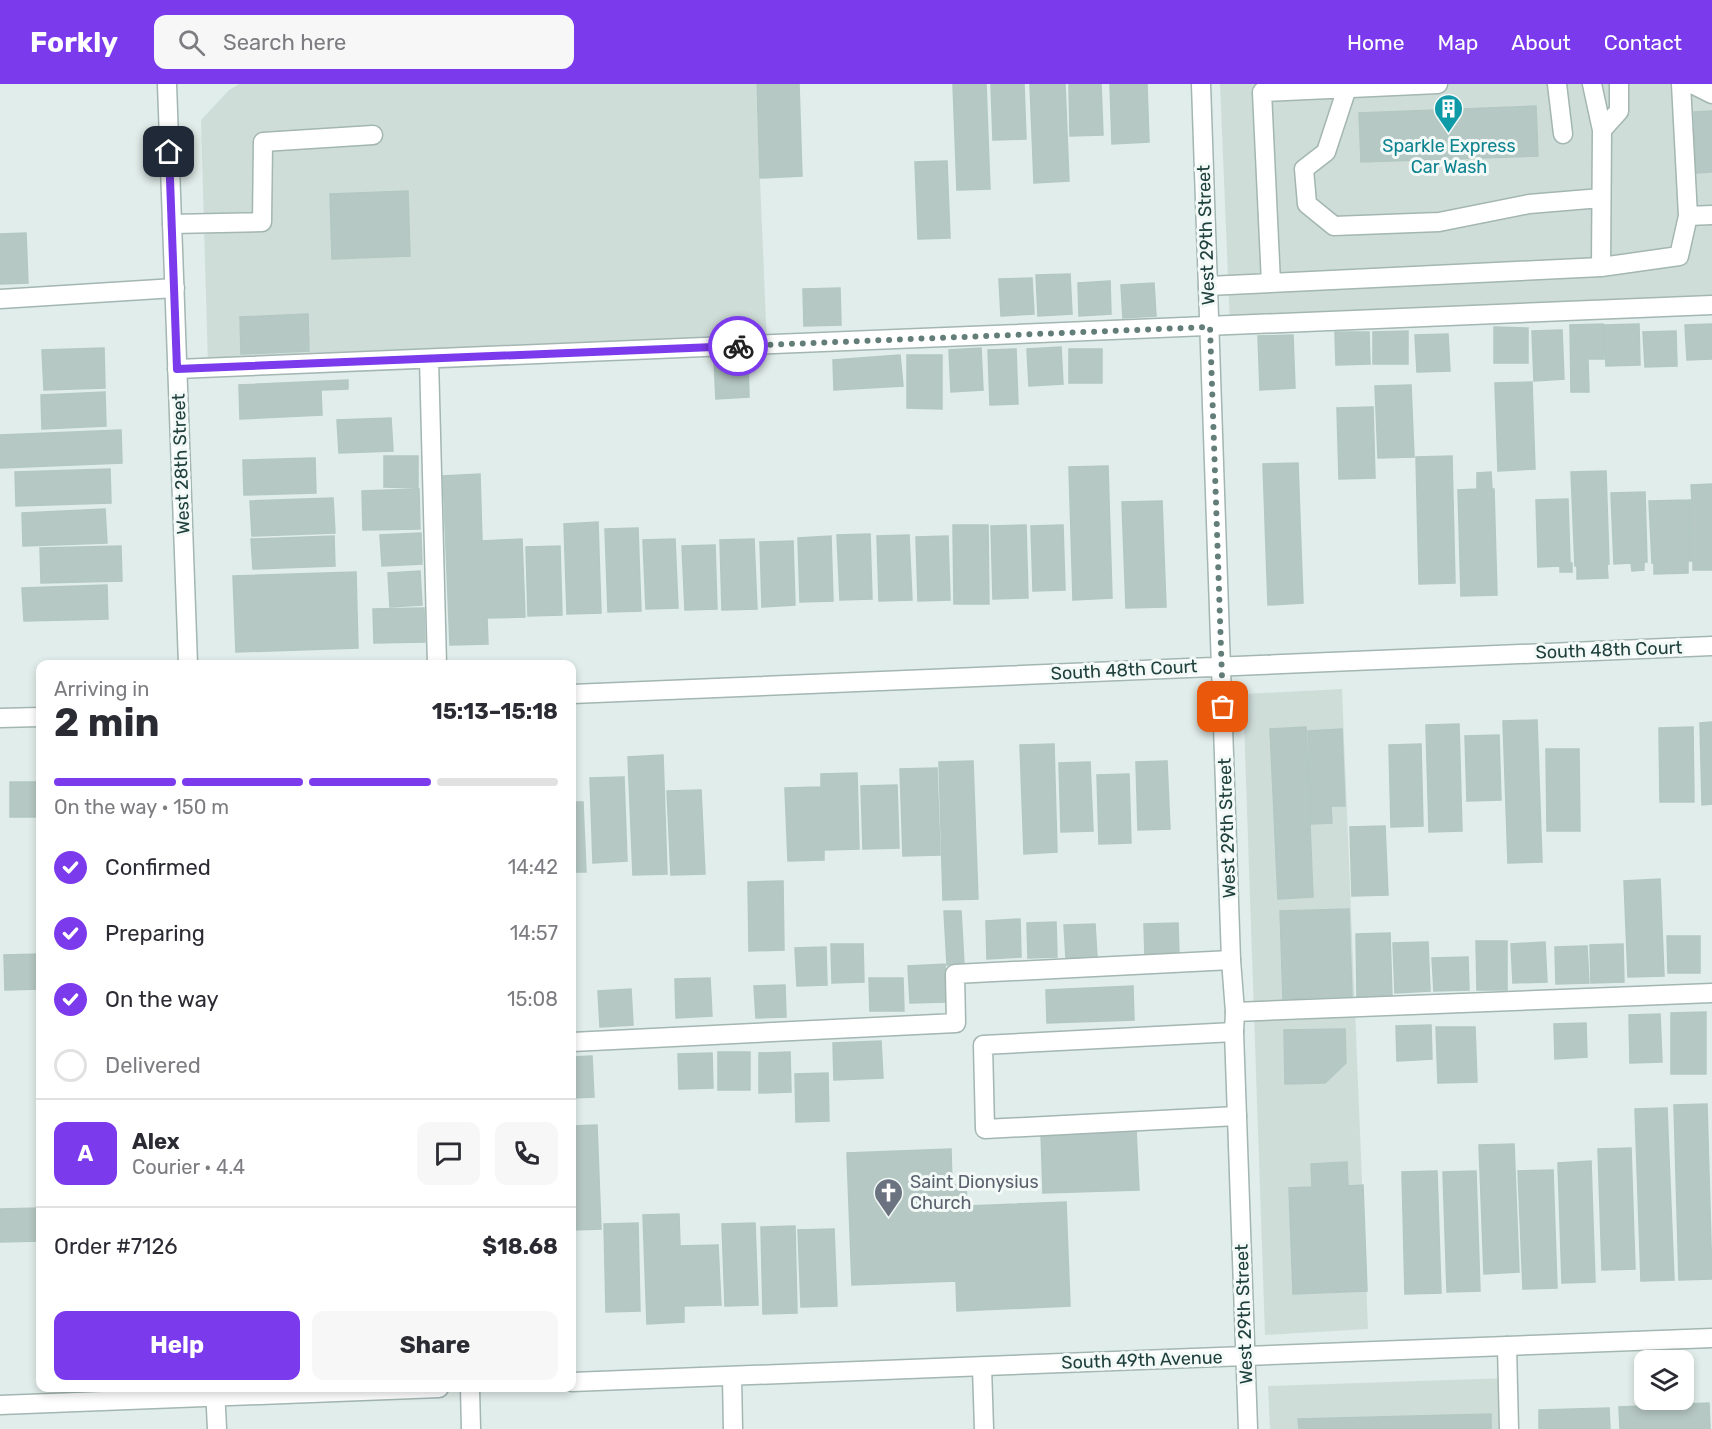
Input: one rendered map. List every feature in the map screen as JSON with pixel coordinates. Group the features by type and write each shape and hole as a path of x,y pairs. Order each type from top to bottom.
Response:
{"street":[{"name":"West 28th Street","path":"167,84 188,660"},
{"name":"West 29th Street","path":"1201,84 1248,1429"},
{"path":"1271,283 1262,92 1438,84"},
{"path":"1557,84 1563,134"},
{"path":"1592,84 1602,130 1601,267"},
{"path":"1602,130 1619,111 1619,84"},
{"path":"1208,286 1601,267 1679,256 1688,216 1681,84"},
{"path":"1692,84 1712,94"},
{"path":"1347,88 1326,152 1304,169 1307,204 1334,226 1439,222 1528,204 1601,198"},
{"path":"172,224 262,222 263,142 373,135"},
{"path":"1688,216 1712,215"},
{"path":"0,299 175,288"},
{"path":"177,369 1712,305"},
{"path":"429,359 437,660"},
{"name":"South 48th Court","path":"576,694 1712,646"},
{"path":"0,718 36,717"},
{"path":"576,1042 956,1023 955,974 1232,960"},
{"path":"1235,1012 1712,993"},
{"path":"1234,1032 983,1045 985,1129 1237,1116"},
{"name":"South 49th Avenue","path":"576,1382 1712,1338"},
{"path":"1507,1346 1509,1429"},
{"path":"982,1367 984,1429"},
{"path":"732,1376 733,1429"},
{"path":"0,1405 215,1392 217,1429"},
{"path":"470,1392 471,1429"}],"shaded area":[{"path":"239,84 756,84 767,345 208,367 201,120 229,90"},
{"path":"1220,84 1712,84 1712,305 1230,326"},
{"path":"1342,689 1368,1329 1265,1335 1243,694"},
{"path":"1508,1378 1509,1429 1270,1429 1268,1386"}],"building":[{"path":"757,84 799,84 802,176 760,178"},
{"path":"953,84 986,84 990,189 957,190"},
{"path":"991,84 1024,84 1026,139 993,140"},
{"path":"1030,84 1065,84 1069,181 1034,183"},
{"path":"1069,84 1101,84 1103,135 1070,136"},
{"path":"1110,84 1147,84 1149,142 1112,144"},
{"name":"Sparkle Express Car Wash","path":"1536,106 1538,156 1361,162 1359,113"},
{"path":"1712,111 1712,172 1696,173 1694,112"},
{"path":"947,161 950,238 918,239 915,162"},
{"path":"408,191 410,256 332,259 330,194"},
{"path":"26,233 28,283 0,284 0,234"},
{"path":"1070,274 1072,314 1038,316 1036,275"},
{"path":"1032,278 1034,314 1001,316 999,279"},
{"path":"1110,281 1111,314 1079,316 1078,283"},
{"path":"1154,283 1156,316 1123,318 1121,285"},
{"path":"840,288 841,325 804,326 803,289"},
{"path":"308,314 309,351 241,354 240,317"},
{"path":"1603,324 1604,359 1588,359 1589,392 1571,392 1570,325"},
{"path":"1639,324 1640,365 1606,366 1604,325"},
{"path":"1712,324 1712,359 1687,360 1685,325"},
{"path":"1494,327 1528,328 1528,363 1494,363"},
{"path":"1562,330 1564,379 1534,381 1532,331"},
{"path":"1408,331 1408,364 1373,364 1373,332"},
{"path":"1676,331 1677,366 1645,367 1643,332"},
{"path":"1335,332 1369,332 1370,364 1336,365"},
{"path":"1448,334 1450,371 1417,372 1415,335"},
{"path":"1293,335 1295,388 1260,390 1258,336"},
{"path":"1061,347 1063,384 1029,386 1027,349"},
{"path":"104,348 105,388 44,390 42,350"},
{"path":"981,348 983,390 951,392 949,350"},
{"path":"1016,349 1018,404 990,405 988,350"},
{"path":"1069,349 1102,349 1102,383 1069,383"},
{"path":"900,355 903,386 834,390 833,360"},
{"path":"907,355 942,355 942,409 907,408"},
{"path":"748,359 749,397 716,399 714,361"},
{"path":"348,380 348,389 321,390 322,415 240,419 239,385"},
{"path":"1532,382 1535,469 1498,471 1495,383"},
{"path":"1411,385 1414,457 1378,458 1375,386"},
{"path":"105,392 106,426 42,429 41,395"},
{"path":"1373,407 1375,478 1339,479 1337,408"},
{"path":"391,418 393,451 339,453 337,420"},
{"path":"121,430 122,463 0,468 0,435"},
{"path":"384,456 418,456 418,488 384,487"},
{"path":"1452,456 1455,583 1419,584 1416,457"},
{"path":"315,458 316,493 244,495 243,460"},
{"path":"1298,463 1303,603 1268,605 1263,464"},
{"path":"1108,466 1112,598 1073,600 1069,467"},
{"path":"110,469 111,503 16,506 15,472"},
{"path":"1606,471 1608,578 1577,579 1571,472"},
{"path":"1491,472 1492,489 1494,489 1497,595 1461,596 1458,490 1477,489 1477,473"},
{"path":"480,474 482,541 522,539 525,617 487,618 488,644 450,645 443,476"},
{"path":"1712,484 1712,570 1693,570 1689,500 1692,500 1691,485"},
{"path":"419,489 420,529 363,530 362,491"},
{"path":"1645,492 1647,562 1644,562 1644,570 1632,571 1631,563 1614,564 1611,493"},
{"path":"333,498 335,533 252,536 250,501"},
{"path":"1568,499 1572,572 1560,572 1560,566 1538,567 1536,500"},
{"path":"1688,500 1690,561 1688,561 1688,573 1654,574 1649,501"},
{"path":"1162,501 1166,607 1126,608 1122,502"},
{"path":"105,509 107,543 23,546 22,513"},
{"path":"598,522 601,613 567,614 564,524"},
{"path":"953,525 988,525 989,604 954,604"},
{"path":"1026,525 1028,598 993,599 991,526"},
{"path":"1063,525 1065,590 1033,591 1031,526"},
{"path":"638,528 641,611 608,612 605,529"},
{"path":"421,533 422,564 382,566 380,535"},
{"path":"870,534 872,599 840,600 837,535"},
{"path":"909,535 912,600 879,601 877,536"},
{"path":"334,536 335,566 253,569 251,539"},
{"path":"831,536 833,601 800,602 798,538"},
{"path":"948,536 950,600 918,601 916,537"},
{"path":"675,539 678,608 646,609 643,540"},
{"path":"754,539 757,609 722,610 720,540"},
{"path":"793,541 795,605 762,607 760,542"},
{"path":"715,545 717,609 685,610 682,546"},
{"path":"121,546 122,581 41,583 40,548"},
{"path":"560,546 562,615 528,616 526,547"},
{"path":"420,571 422,605 390,607 388,573"},
{"path":"356,572 358,648 236,652 233,576"},
{"path":"107,585 108,619 24,621 22,588"},
{"path":"424,608 425,642 374,643 373,609"},
{"path":"1537,720 1542,862 1508,863 1503,721"},
{"path":"1712,722 1712,804 1702,805 1700,723"},
{"path":"1459,724 1462,831 1429,832 1426,725"},
{"path":"1306,727 1313,897 1278,899 1270,729"},
{"path":"1693,727 1694,802 1660,802 1659,728"},
{"path":"1342,729 1345,806 1331,806 1332,823 1311,824 1308,731"},
{"path":"1499,735 1501,800 1467,801 1465,736"},
{"path":"1054,744 1057,852 1024,854 1020,745"},
{"path":"1421,744 1423,826 1391,827 1389,745"},
{"path":"1546,749 1579,749 1580,831 1547,831"},
{"path":"663,755 667,874 633,875 628,757"},
{"path":"973,761 978,899 943,900 939,762"},
{"path":"1167,761 1170,829 1138,830 1136,762"},
{"path":"1090,762 1093,831 1061,832 1059,763"},
{"path":"937,768 940,855 903,856 900,769"},
{"path":"857,773 859,849 824,850 824,860 788,861 785,788 821,787 821,774"},
{"path":"1129,774 1131,843 1099,844 1097,775"},
{"path":"624,777 627,861 593,863 590,778"},
{"path":"10,782 36,782 36,817 10,817"},
{"path":"897,785 899,848 863,849 861,786"},
{"path":"701,790 705,874 671,875 667,791"},
{"path":"576,802 583,802 586,872 576,872"},
{"path":"1385,826 1388,895 1352,896 1350,827"},
{"path":"1660,879 1664,976 1628,977 1624,881"},
{"path":"783,881 784,950 749,951 748,882"},
{"path":"1349,909 1352,996 1283,999 1280,911"},
{"path":"944,911 961,911 964,964 945,965 946,1002 910,1003 908,966 947,964"},
{"path":"1020,919 1021,957 987,959 986,921"},
{"path":"1056,922 1057,957 1028,958 1027,923"},
{"path":"1178,923 1179,956 1145,957 1144,924"},
{"path":"1095,924 1097,957 1066,958 1064,925"},
{"path":"1390,933 1392,997 1357,998 1356,934"},
{"path":"1667,936 1700,936 1700,973 1668,973"},
{"path":"1476,941 1507,941 1507,990 1477,990"},
{"path":"1428,942 1430,991 1395,993 1393,943"},
{"path":"1545,942 1547,982 1513,983 1511,944"},
{"path":"831,944 863,944 864,982 832,983"},
{"path":"1623,944 1624,982 1591,983 1590,945"},
{"path":"1587,946 1589,983 1556,984 1555,947"},
{"path":"826,947 827,985 797,986 795,948"},
{"path":"36,954 36,989 5,990 4,955"},
{"path":"1468,957 1469,990 1434,991 1432,958"},
{"path":"710,978 712,1016 676,1018 675,979"},
{"path":"869,978 903,978 904,1011 870,1011"},
{"path":"785,985 786,1017 756,1018 754,986"},
{"path":"1133,986 1134,1020 1047,1023 1046,990"},
{"path":"631,989 633,1025 600,1027 598,991"},
{"path":"1706,1012 1706,1074 1671,1074 1671,1013"},
{"path":"1660,1014 1662,1062 1630,1063 1629,1015"},
{"path":"1586,1023 1587,1057 1555,1059 1554,1024"},
{"path":"1431,1025 1432,1059 1397,1061 1396,1026"},
{"path":"1436,1027 1475,1027 1477,1082 1438,1083"},
{"path":"1345,1029 1346,1063 1325,1083 1285,1084 1284,1030"},
{"path":"881,1041 883,1078 834,1080 833,1043"},
{"path":"718,1052 750,1052 750,1090 718,1090"},
{"path":"790,1052 791,1092 759,1093 759,1053"},
{"path":"712,1053 713,1088 679,1089 678,1054"},
{"path":"592,1056 594,1097 576,1098 576,1057"},
{"path":"828,1073 829,1121 796,1122 795,1074"},
{"path":"1707,1104 1712,1279 1679,1280 1674,1105"},
{"path":"1667,1108 1674,1280 1641,1281 1635,1109"},
{"path":"597,1125 601,1229 576,1230 576,1126"},
{"path":"1136,1130 1139,1190 1043,1193 1041,1133"},
{"path":"1514,1144 1519,1272 1484,1274 1479,1145"},
{"path":"1631,1148 1635,1269 1602,1270 1598,1149"},
{"path":"951,1149 952,1185 966,1184 967,1206 1066,1202 1070,1306 957,1311 956,1281 852,1285 847,1153"},
{"path":"1591,1161 1595,1282 1562,1283 1558,1163"},
{"path":"1347,1162 1348,1186 1363,1185 1367,1291 1293,1294 1289,1188 1312,1187 1311,1164"},
{"path":"1553,1170 1557,1288 1523,1289 1518,1171"},
{"path":"1437,1171 1441,1293 1405,1294 1402,1172"},
{"path":"1476,1171 1480,1291 1447,1292 1443,1172"},
{"path":"36,1208 36,1241 0,1242 0,1209"},
{"path":"679,1214 680,1246 718,1245 721,1305 684,1306 684,1322 647,1324 643,1215"},
{"path":"638,1223 640,1311 606,1312 604,1224"},
{"path":"755,1223 758,1305 725,1306 722,1224"},
{"path":"795,1226 797,1313 763,1314 761,1227"},
{"path":"834,1229 837,1306 801,1307 798,1230"},
{"path":"1709,1403 1710,1429 1620,1429 1619,1407 1634,1406 1634,1410 1694,1410 1694,1404"},
{"path":"1609,1408 1610,1429 1539,1429 1539,1410"},
{"path":"1491,1414 1491,1429 1299,1429 1298,1419"}],"way so far":[{"path":"738,346 1210,327 1223,707"}],"place":[{"name":"Sparkle Express Car Wash","path":"1449,134"},
{"name":"Saint Dionysius Church","path":"889,1218"}],"route":[{"path":"169,152 177,369 738,346"}]}
